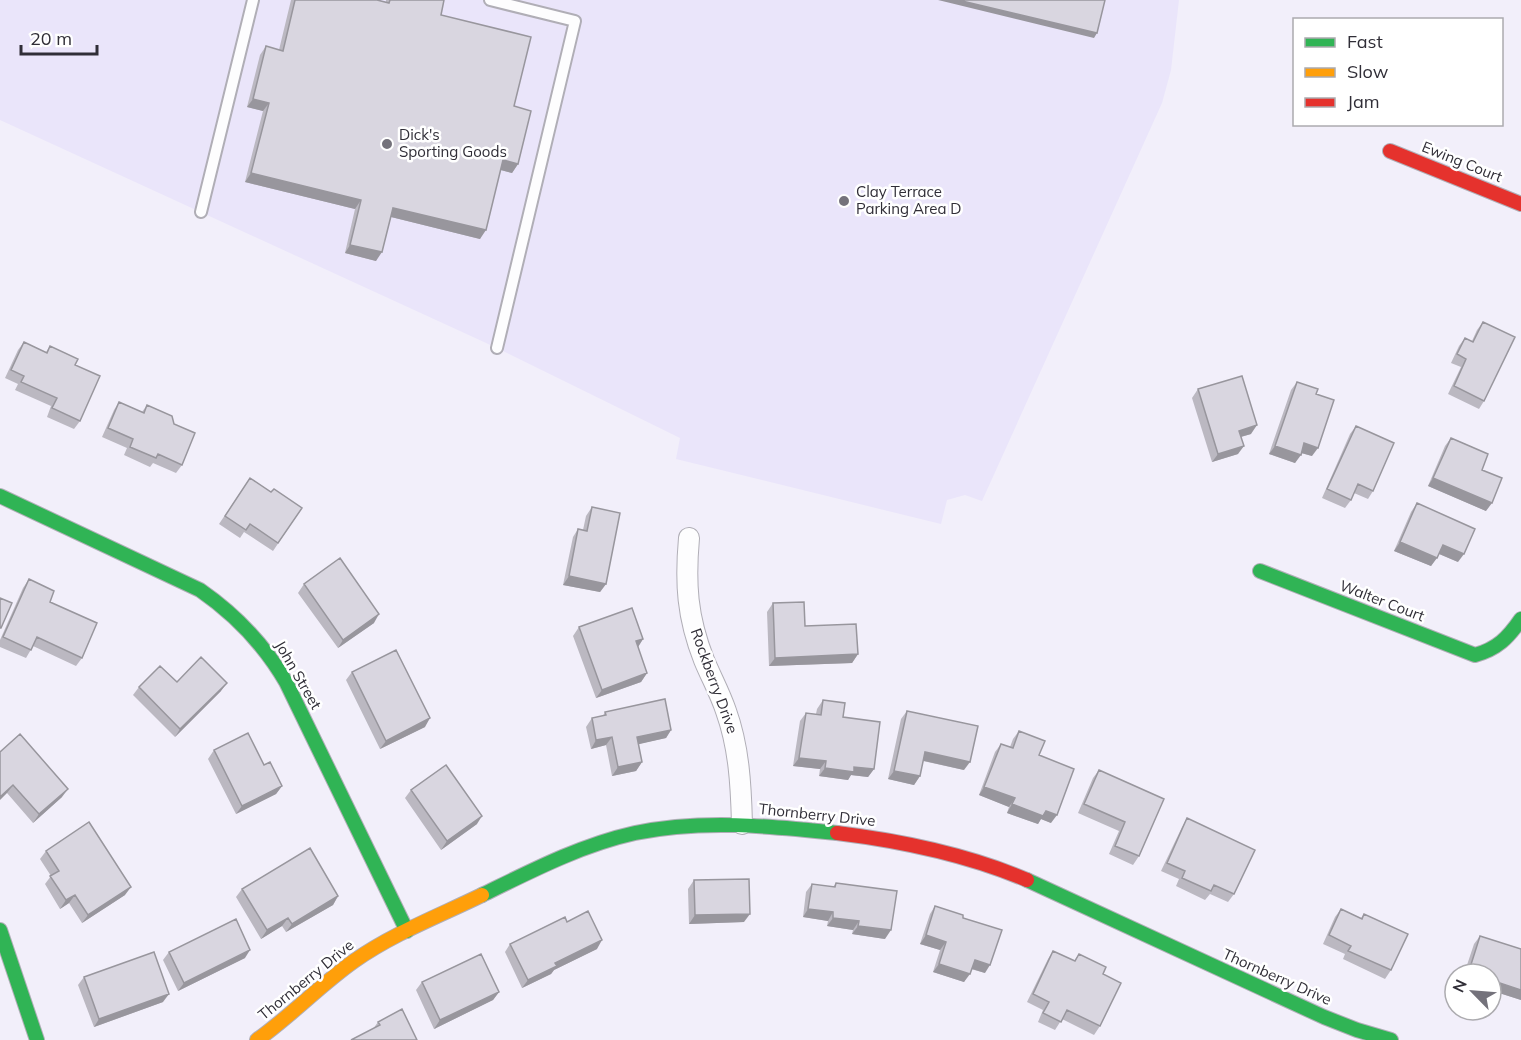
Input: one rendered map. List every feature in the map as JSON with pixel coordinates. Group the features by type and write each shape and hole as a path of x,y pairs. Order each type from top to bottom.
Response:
{"street":[{"name":"Ewing Court","path":"1390,151 1521,204"},
{"name":"John Street","path":"0,496 193,586 218,601 249,630 266,650 286,682 407,931"},
{"name":"Rockberry Drive","path":"689,538 686,574 688,600 704,660 726,710 734,739 739,766 742,824"},
{"name":"Walter Court","path":"1260,571 1475,655 1492,651 1508,638 1521,619"},
{"name":"Thornberry Drive","path":"257,1040 291,1015 328,980 352,962 407,931 554,861 598,845 657,829 715,824 778,826 878,838 980,862 1037,885 1300,1006 1379,1039"},
{"path":"0,930 37,1040"}],"lane":[{"path":"201,212 253,0"},
{"path":"490,0 574,21 497,348"}],"shaded area":[{"path":"0,0 1179,0 1171,70 1162,103 982,501 965,495 947,500 941,524 676,459 680,438 497,348 0,120"}],"building":[{"name":"Dick's Sporting Goods","path":"295,0 377,0 389,3 390,0 444,0 441,15 531,37 514,106 531,111 518,164 503,160 486,230 393,208 382,252 350,245 361,200 251,173 269,103 253,99 266,46 283,51"},
{"path":"958,0 1105,0 1097,33"},
{"path":"1483,322 1515,337 1484,401 1454,386 1466,359 1457,354 1465,338 1473,342"},
{"path":"24,342 47,353 50,346 78,359 75,365 100,376 80,421 52,408 57,398 21,382 24,376 11,370"},
{"path":"1242,376 1257,425 1239,431 1244,446 1218,454 1198,389"},
{"path":"1297,382 1318,389 1316,394 1334,400 1318,448 1304,443 1301,455 1275,446"},
{"path":"119,402 144,413 147,405 172,416 174,424 195,433 182,465 158,454 156,458 130,447 133,439 108,428"},
{"path":"1356,426 1394,443 1373,491 1358,484 1351,500 1327,489"},
{"path":"1451,438 1488,454 1482,470 1502,478 1492,503 1433,478"},
{"path":"250,478 271,492 274,489 302,508 278,543 250,524 246,530 225,516"},
{"path":"1417,503 1475,529 1464,554 1443,545 1437,558 1400,542"},
{"path":"592,507 620,513 606,584 569,576 578,529 587,531"},
{"path":"340,558 379,614 343,640 304,584"},
{"path":"29,579 54,591 50,602 97,623 82,658 37,637 31,650 3,637"},
{"path":"0,598 12,603 1,628 0,628"},
{"path":"804,602 805,626 856,624 858,654 775,658 773,603"},
{"path":"632,608 643,639 636,641 647,673 602,690 579,627"},
{"path":"396,650 430,718 386,741 352,672"},
{"path":"201,657 227,683 180,729 139,687 160,666 177,682"},
{"path":"665,699 671,730 637,737 642,762 618,767 612,737 596,740 592,718 606,715 605,712"},
{"path":"823,700 845,703 843,717 880,722 874,769 854,767 854,772 825,768 826,761 799,758 806,713 821,715"},
{"path":"907,711 978,726 970,762 925,752 920,776 894,771"},
{"path":"1019,731 1045,741 1039,755 1074,769 1057,815 1046,811 1043,816 1012,804 1015,798 984,787 1001,744 1013,748"},
{"path":"248,733 264,765 270,762 282,786 242,806 214,750"},
{"path":"20,734 68,789 39,814 13,785 0,797 0,752"},
{"path":"446,765 482,816 447,841 411,790"},
{"path":"1099,770 1164,799 1139,856 1115,846 1125,822 1084,804"},
{"path":"1187,818 1255,850 1234,894 1214,885 1211,891 1182,878 1185,871 1167,863"},
{"path":"89,822 131,887 88,915 75,895 66,900 50,876 59,871 46,851"},
{"path":"310,848 338,896 292,924 288,918 267,930 242,889"},
{"path":"749,879 750,914 695,915 694,880"},
{"path":"836,883 897,891 891,930 858,926 859,921 833,918 833,912 808,909 812,884 835,887"},
{"path":"935,906 963,915 963,918 1002,930 990,965 975,960 970,974 939,964 946,942 926,935"},
{"path":"1341,909 1362,919 1364,914 1408,934 1391,970 1348,951 1351,946 1329,935"},
{"path":"588,911 602,940 555,963 557,966 528,980 510,944 565,917 567,922"},
{"path":"236,919 250,950 184,983 169,952"},
{"path":"1480,936 1521,949 1521,990 1503,984 1503,962 1472,962"},
{"path":"1053,951 1075,961 1079,954 1106,967 1103,974 1121,983 1100,1026 1067,1010 1061,1022 1043,1013 1049,1002 1033,994"},
{"path":"154,952 169,994 99,1019 84,977"},
{"path":"481,954 499,992 440,1020 422,982"},
{"path":"402,1009 417,1040 351,1040 380,1025 378,1022"}],"traffic: fast":[{"path":"0,496 200,590 248,631 286,682 407,931"},
{"path":"1260,571 1475,655 1490,650 1501,642 1521,619"},
{"path":"482,895 595,844 635,833 711,825 761,826 837,833"},
{"path":"1027,880 1324,1017 1391,1040"},
{"path":"0,930 37,1040"}],"traffic: slow":[{"path":"257,1040 341,970 369,951 401,933 482,895"}],"traffic: jam":[{"path":"1390,151 1521,204"},
{"path":"837,833 934,850 981,863 1027,880"}],"place":[{"name":"Dick's Sporting Goods","path":"387,144"},
{"name":"Clay Terrace Parking Area D","path":"844,201"}]}
